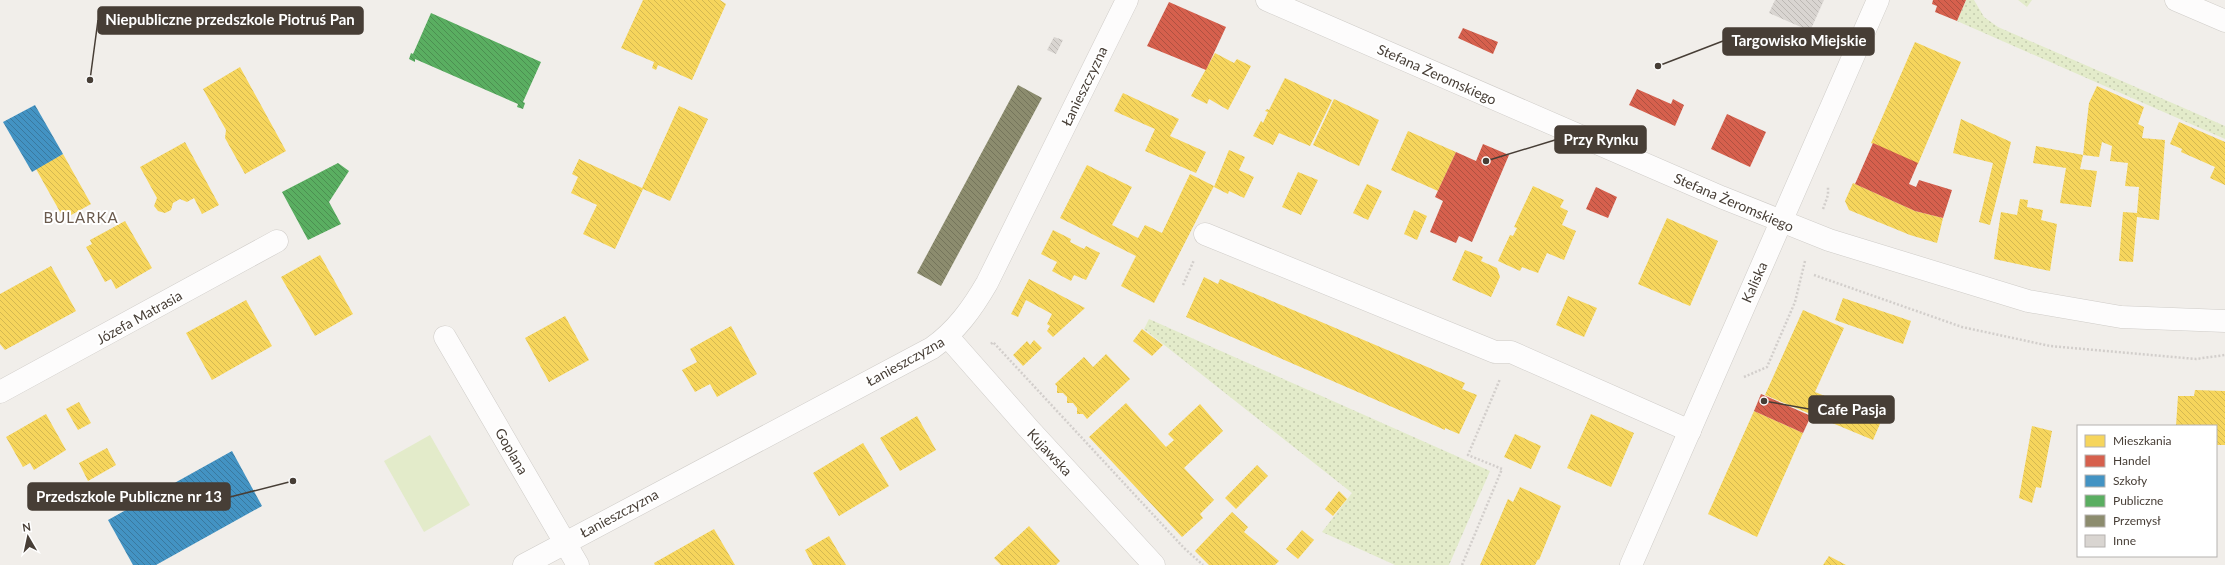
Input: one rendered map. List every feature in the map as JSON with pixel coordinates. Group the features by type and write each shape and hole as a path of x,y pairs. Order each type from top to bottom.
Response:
{"street":[{"name":"Łanieszczyzna","path":"524,565 932,348 948,337 974,306 987,283 1127,0"},
{"name":"Stefana Żeromskiego","path":"1268,0 1780,222 1814,234 2028,301 2121,317 2225,321"},
{"name":"Kaliska","path":"1631,565 1878,0"},
{"path":"2176,0 2225,20"},
{"path":"1205,234 1495,352 1511,352 1690,430"},
{"name":"Józefa Matrasia","path":"0,392 277,241"},
{"name":"Goplana","path":"445,337 578,565"},
{"name":"Kujawska","path":"948,337 1154,565"}],"path":[{"path":"1743,378 1767,367 1795,302 1804,263 1828,195 1828,185"},
{"path":"1183,285 1195,258"},
{"path":"1814,275 1962,327 2050,346 2196,359 2225,355"},
{"path":"973,364 993,342 1184,548 1203,565"},
{"path":"1462,565 1502,469 1468,455 1500,379 1493,376"}],"green space":[{"path":"1966,0 1974,0 1984,17 1998,27 2225,126 2225,139 1957,21"},
{"path":"2018,0 2032,0 2027,7"},
{"path":"1149,319 1490,471 1449,565 1395,565 1322,532 1352,493 1144,329"},
{"path":"430,435 470,505 424,532 384,461"}],"building: Mieszkania":[{"path":"643,0 720,0 726,4 692,80 658,65 656,70 652,68 654,62 621,48"},
{"path":"1915,42 1961,62 1918,164 1871,143"},
{"path":"1215,53 1234,63 1237,59 1251,66 1228,110 1209,99 1207,104 1191,96"},
{"path":"240,67 286,151 245,174 225,138 226,130 203,89"},
{"path":"1285,78 1332,100 1310,146 1279,133 1273,145 1253,136 1261,121 1263,123 1268,112 1265,111 1267,109 1269,110"},
{"path":"2097,86 2144,107 2138,124 2144,127 2142,138 2165,140 2159,220 2137,217 2133,262 2119,261 2123,212 2137,213 2139,187 2125,186 2128,163 2110,161 2112,146 2102,142 2099,157 2083,155 2089,103"},
{"path":"1123,93 1179,119 1170,136 1206,152 1196,173 1145,151 1155,129 1114,111"},
{"path":"1334,99 1379,120 1359,166 1313,145"},
{"path":"679,106 708,119 670,201 643,189 615,249 583,234 597,205 571,193 578,177 572,174 579,159 642,188"},
{"path":"1961,119 2011,142 1990,225 1979,222 1993,163 1953,153"},
{"path":"2179,122 2225,142 2225,185 2210,178 2215,167 2181,152 2182,149 2170,144"},
{"path":"1408,131 1456,152 1438,191 1391,170"},
{"path":"185,142 219,205 202,214 194,198 187,202 180,199 173,203 171,210 165,213 158,211 154,206 157,198 140,167"},
{"path":"2036,146 2083,155 2080,169 2097,171 2091,207 2060,203 2066,168 2033,163"},
{"path":"1229,150 1245,157 1239,170 1254,177 1244,198 1229,191 1228,194 1214,187"},
{"path":"63,154 91,204 64,219 36,169"},
{"path":"1087,165 1132,187 1112,225 1138,238 1145,225 1162,233 1190,174 1214,186 1154,303 1121,286 1136,256 1060,218"},
{"path":"1298,172 1318,180 1301,215 1282,207"},
{"path":"1853,183 1915,211 1943,218 1937,243 1910,235 1849,210 1845,201"},
{"path":"1367,184 1382,191 1368,220 1353,213"},
{"path":"1533,186 1564,200 1560,207 1568,211 1562,225 1576,231 1564,260 1547,253 1538,273 1522,267 1520,271 1498,261 1510,235 1513,236 1517,228 1514,227"},
{"path":"2020,199 2028,200 2027,207 2043,210 2041,220 2057,224 2050,271 1994,259 2001,212 2017,215"},
{"path":"1414,210 1427,216 1417,240 1404,234"},
{"path":"1667,218 1718,241 1690,306 1638,284"},
{"path":"125,221 152,268 116,289 111,279 105,282 86,247 92,244 90,240"},
{"path":"1053,230 1071,239 1070,242 1084,249 1086,246 1100,253 1086,280 1074,275 1071,281 1052,271 1057,262 1041,254"},
{"path":"1465,250 1483,257 1481,261 1497,268 1500,277 1491,297 1452,280"},
{"path":"320,255 353,314 315,336 281,277"},
{"path":"51,266 76,311 5,350 0,344 0,294"},
{"path":"1204,277 1218,284 1220,279 1465,383 1462,389 1477,395 1459,434 1445,428 1445,430 1186,317"},
{"path":"1029,279 1085,308 1053,337 1047,331 1050,326 1047,324 1052,314 1026,300 1018,317 1011,314"},
{"path":"1568,296 1597,308 1584,337 1556,325"},
{"path":"1843,298 1911,321 1903,344 1835,320"},
{"path":"246,300 272,346 212,380 186,333"},
{"path":"1803,310 1844,328 1815,392 1882,419 1873,440 1765,395"},
{"path":"565,316 589,360 549,382 525,338"},
{"path":"731,326 757,374 717,397 710,384 695,392 682,370 697,362 690,349"},
{"path":"1142,329 1163,345 1152,356 1133,341"},
{"path":"1034,340 1042,348 1023,366 1013,355 1027,341 1030,345"},
{"path":"1106,354 1130,379 1087,419 1083,414 1077,414 1077,408 1073,403 1067,403 1067,397 1063,393 1057,393 1057,386 1055,384 1084,357 1093,367"},
{"path":"2195,390 2225,391 2225,445 2217,445 2217,425 2176,425 2178,396 2194,396"},
{"path":"79,402 91,423 78,430 66,409"},
{"path":"1126,403 1166,447 1174,440 1168,434 1200,404 1223,431 1184,468 1214,500 1200,514 1203,518 1182,537 1089,437"},
{"path":"1754,411 1803,433 1757,537 1708,514"},
{"path":"46,414 66,450 34,470 30,463 23,467 6,437"},
{"path":"1591,414 1634,433 1611,487 1567,468"},
{"path":"917,416 936,450 900,471 880,438"},
{"path":"2032,426 2052,431 2041,488 2036,487 2032,503 2019,498"},
{"path":"1515,434 1541,446 1531,469 1504,457"},
{"path":"863,443 889,486 839,516 813,473"},
{"path":"107,448 116,465 88,481 79,463"},
{"path":"1257,465 1268,476 1236,509 1225,498"},
{"path":"1520,487 1561,506 1539,560 1538,559 1535,565 1480,565 1508,499 1513,502"},
{"path":"1339,491 1347,499 1333,516 1325,509"},
{"path":"1232,512 1248,527 1244,532 1279,561 1275,565 1209,565 1195,551"},
{"path":"1029,526 1060,561 1056,565 1001,565 994,558"},
{"path":"714,529 735,565 655,565 654,563"},
{"path":"1302,530 1314,540 1298,559 1286,549"},
{"path":"829,536 846,565 813,565 805,550"},
{"path":"1829,556 1846,565 1823,565"}],"building: Handel":[{"path":"1933,0 1966,0 1957,21 1935,12 1937,6 1932,4"},
{"path":"1169,2 1226,27 1206,70 1147,46"},
{"path":"1463,28 1498,42 1493,54 1458,38"},
{"path":"1637,89 1671,104 1673,99 1684,105 1675,126 1629,105"},
{"path":"1727,114 1766,132 1750,167 1711,149"},
{"path":"1873,143 1918,163 1909,184 1916,187 1919,180 1952,190 1943,218 1915,211 1855,184"},
{"path":"1483,144 1509,155 1472,242 1459,236 1456,243 1430,232 1443,201 1435,197 1456,152 1476,161"},
{"path":"1596,187 1617,197 1608,218 1586,209"},
{"path":"1761,394 1811,416 1803,433 1754,411"}],"building: Szkoły":[{"path":"35,105 63,154 32,172 3,122"},
{"path":"232,451 262,506 156,565 133,565 108,520"}],"building: Publiczne":[{"path":"431,13 541,62 523,102 525,103 523,109 517,107 518,104 415,59 415,62 409,59 411,53 413,54"},
{"path":"338,163 349,171 329,202 341,224 308,240 282,192"}],"building: Przemysł":[{"path":"1018,85 1042,98 941,286 917,273"}],"building: Inne":[{"path":"1775,0 1824,0 1810,31 1769,13"},
{"path":"1054,37 1063,40 1056,54 1047,50"}],"place":[{"name":"Targowisko Miejskie","path":"1658,66"},
{"name":"Niepubliczne przedszkole Piotruś Pan","path":"90,80"},
{"name":"Przy Rynku","path":"1486,161"},
{"name":"Cafe Pasja","path":"1764,401"},
{"name":"Przedszkole Publiczne nr 13","path":"293,481"}],"district":[{"name":"BULARKA","path":"81,217"}]}
